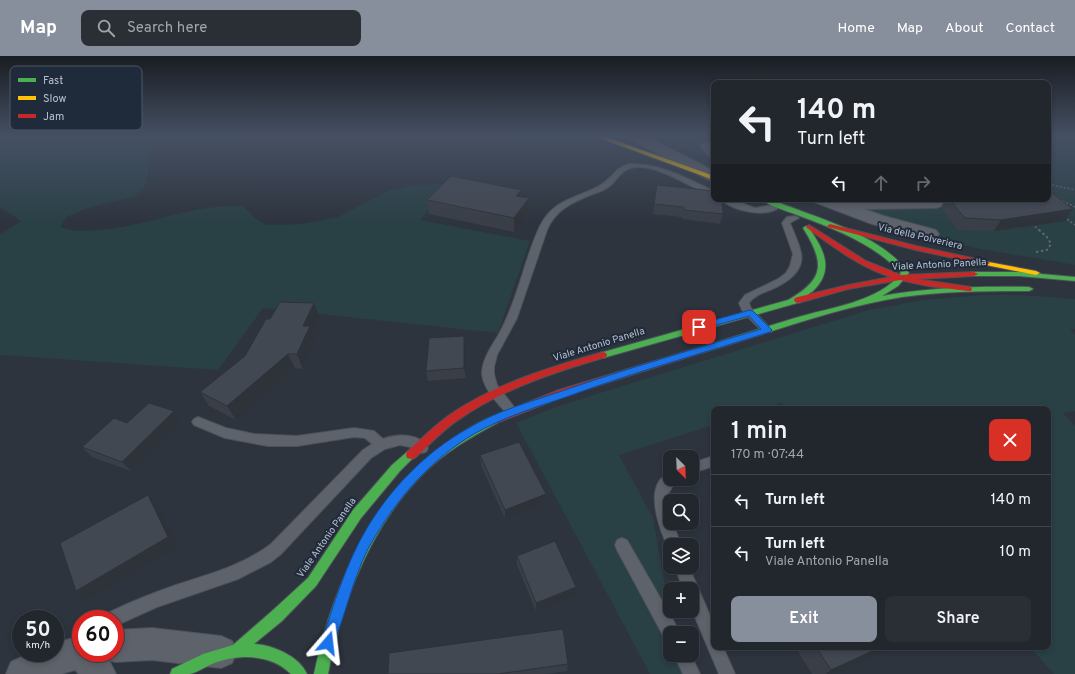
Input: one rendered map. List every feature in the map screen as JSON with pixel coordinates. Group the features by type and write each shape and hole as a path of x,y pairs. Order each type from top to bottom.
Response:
{"main road":[{"name":"Via della Polveriera","path":"770,202 871,267 935,285 971,289"},
{"name":"Via della Polveriera","path":"777,206 863,240 886,254 903,268 905,273 903,277"},
{"name":"Via della Polveriera","path":"789,303 802,297 816,285 823,268 821,251 816,242 806,227 795,218"},
{"name":"Via della Polveriera","path":"830,226 931,252 1053,276"},
{"name":"Viale Antonio Panella","path":"230,652 266,627 300,594 318,572 366,502 387,478 419,446 456,415 496,393 544,373 573,364 750,313 848,287 903,277 985,273 1053,276 1075,279"},
{"path":"855,304 885,291 903,277"},
{"path":"321,674 338,608 364,544 392,501 407,482 434,456 471,431 512,412 577,389 855,304 902,295 971,289 1038,289"},
{"path":"177,674 209,657 230,652 260,651 289,664 300,674"}],"street":[{"path":"687,165 711,176"},
{"path":"828,202 885,222 930,234"},
{"path":"840,207 848,205 936,203"},
{"path":"124,646 152,644 230,652"},
{"path":"23,674 49,661 72,658"}],"lane":[{"path":"512,412 496,393 490,383 488,368 491,357 508,327 542,230 555,210 568,200 602,187 610,182 621,169 629,166 644,167 672,174 711,193"},
{"path":"732,202 756,211 777,206"},
{"path":"767,330 750,313 745,306 745,300 789,276 795,265 797,254 786,223 790,219 795,218"},
{"path":"198,422 212,429 253,440 309,440 360,432 372,436 380,445"},
{"path":"124,615 152,602 229,577 249,568 264,558 290,535 367,454 380,445 399,440 406,440 419,446 434,456"},
{"path":"699,466 711,462"},
{"path":"664,486 661,498 662,510 672,538"},
{"path":"622,545 666,626"},
{"path":"699,609 711,637"},
{"path":"716,650 728,674"},
{"path":"686,662 692,674"}],"path":[{"path":"1051,185 1075,190"},
{"path":"1055,197 1075,206"},
{"path":"1064,216 1075,225"},
{"path":"1030,223 1047,237 1051,244 1049,249 1032,252"}],"green space":[{"path":"0,165 149,165 145,186 135,196 87,208 67,217 60,227 80,231 117,228 190,211 226,206 244,207 255,218 266,225 302,224 338,217 388,191 413,185 447,184 421,220 530,241 498,333 263,308 218,370 0,355 0,235 21,221 0,207"},
{"path":"1051,165 1075,165 1075,265 980,249 873,223 818,202 1051,202"},
{"path":"983,295 1020,295 1075,299 1075,329 1070,329 1075,335 1075,411 1063,413 1075,425 1075,674 1054,674 1033,650 1051,650 1051,406 785,406 782,403 773,406 711,406 711,426 619,455 653,518 664,582 663,618 670,618 671,622 671,626 663,626 663,662 693,662 699,674 650,674 516,423 556,407 869,310 923,300"}],"building":[{"path":"451,176 521,190 516,196 529,198 514,218 427,200"},
{"path":"657,185 711,191 711,202 722,202 723,214 684,210 684,207 654,204"},
{"path":"1051,192 1073,209 1001,220 965,218 952,202 1051,202"},
{"path":"280,302 314,303 303,326 310,326 297,354 288,354 227,406 200,392 245,356 266,319 270,319"},
{"path":"464,336 464,368 426,371 429,338"},
{"path":"149,403 174,411 122,462 82,447 114,418 127,423"},
{"path":"519,442 546,494 505,510 480,455"},
{"path":"148,495 168,537 76,591 60,543"},
{"path":"555,541 576,587 536,603 517,556"},
{"path":"563,629 568,664 498,674 388,674 389,653"},
{"path":"818,650 874,650 831,670"}],"traffic: fast":[{"path":"772,202 859,238 877,248 893,260 905,273 901,279 890,288 876,296 855,304"},
{"path":"789,303 812,288 822,271 822,262 819,252 814,240 806,228"},
{"path":"974,274 1019,274 1075,279"},
{"path":"701,350 850,305 901,295 949,290 1029,289"},
{"path":"603,355 798,300"},
{"path":"321,674 325,654 344,595 356,566 383,514 400,491 419,471 441,452 466,435 494,420"},
{"path":"236,651 277,616 312,582 357,514 396,468 411,455"},
{"path":"177,674 189,667 216,656 245,650 273,654 288,662 300,674"}],"traffic: slow":[{"path":"677,165 711,177"},
{"path":"986,263 1036,273"}],"traffic: jam":[{"path":"830,226 916,248 986,263"},
{"path":"809,227 849,255 888,274 914,281 968,289"},
{"path":"798,300 848,287 903,277 974,274"},
{"path":"494,420 562,393 701,350"},
{"path":"411,455 448,421 478,402 530,379 603,355"}],"route":[{"path":"328,643 338,608 364,544 392,501 407,482 434,456 471,431 517,410 591,384 767,330 750,313 699,327"}]}
